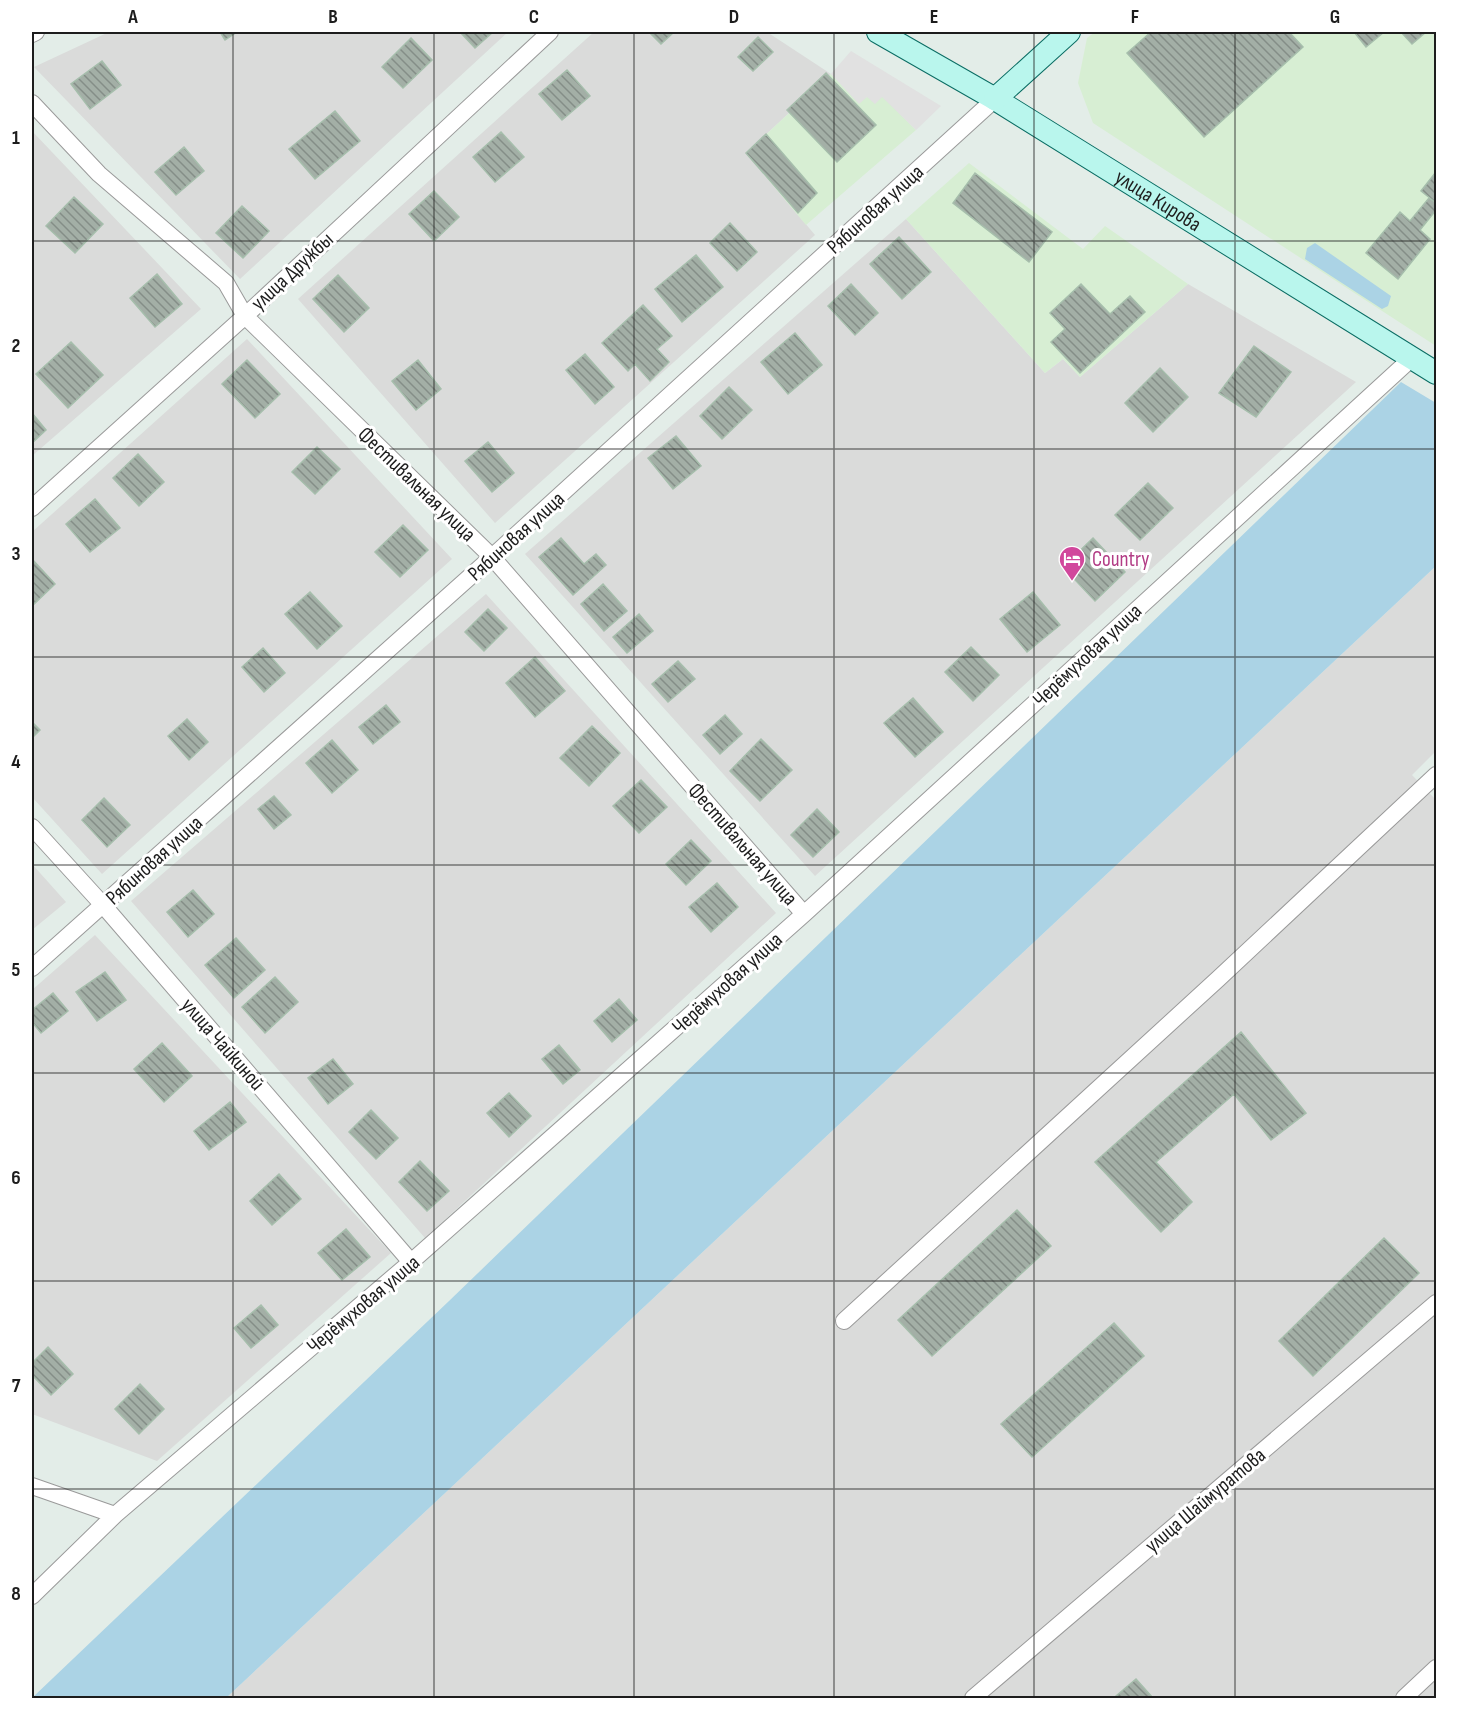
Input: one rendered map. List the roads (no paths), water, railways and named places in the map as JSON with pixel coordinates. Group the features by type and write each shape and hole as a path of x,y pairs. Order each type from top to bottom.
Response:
{"main road":[{"name":"улица Кирова","path":"878,32 995,99 1437,373"},
{"path":"995,99 1069,32"}],"street":[{"path":"32,34 36,32"},
{"name":"улица Дружбы","path":"32,508 550,32"},
{"name":"Рябиновая улица","path":"32,968 492,557 995,99"},
{"name":"Фестивальная улица","path":"32,103 99,174 226,283 244,315 492,557 804,914"},
{"name":"Черёмуховая улица","path":"32,1596 115,1515 411,1262 804,914 1413,357"},
{"path":"844,1321 1437,775"},
{"name":"улица Чайкиной","path":"32,827 103,905 411,1262"},
{"name":"улица Шаймуратова","path":"973,1698 1437,1303"},
{"path":"32,1486 115,1515"},
{"path":"1404,1698 1437,1668"}],"place":[{"name":"Country","path":"1072,582"}]}
